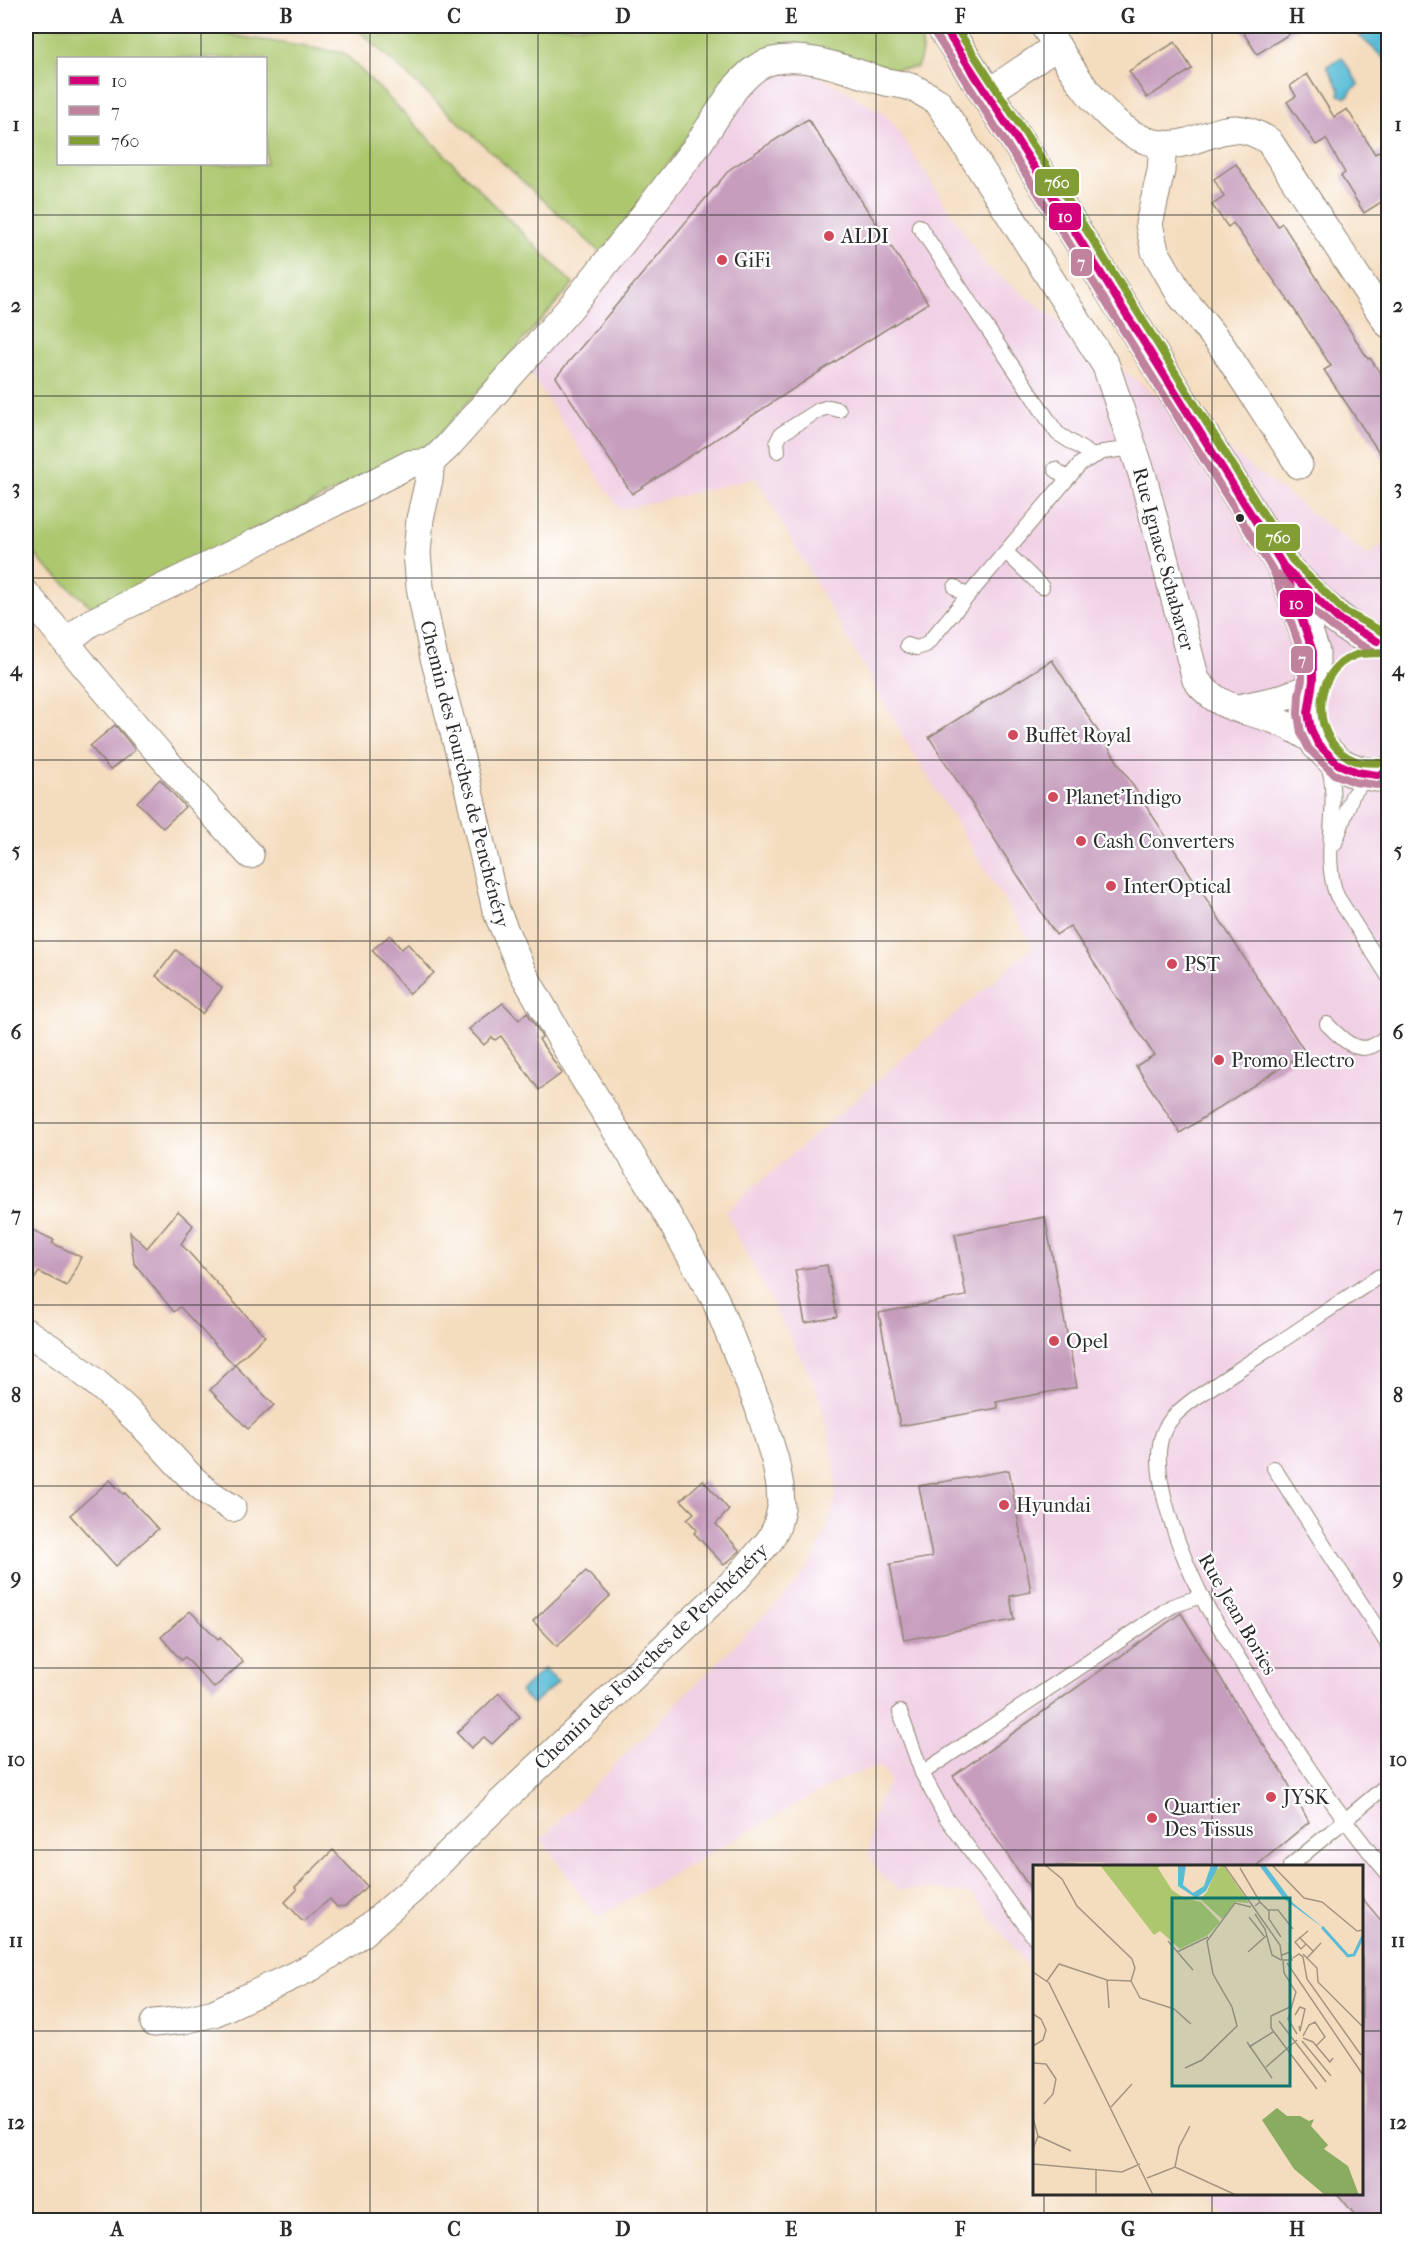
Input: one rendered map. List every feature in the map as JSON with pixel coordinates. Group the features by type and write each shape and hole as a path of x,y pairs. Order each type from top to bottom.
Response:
{"main road":[{"path":"943,26 1042,179 1284,567 1349,629 1383,642"},
{"path":"1284,567 1313,652 1313,684 1308,713 1311,729 1321,747 1338,764 1357,772 1381,775"},
{"path":"1313,684 1324,664 1339,651 1357,644 1383,642"}],"street":[{"path":"986,94 1050,36 1087,92 1107,114 1134,134 1148,141 1163,144 1187,142 1216,131 1231,129 1245,129 1269,141 1389,324"},
{"path":"66,642 90,623 411,464 431,462 447,447 570,308 666,188 735,88 758,67 785,59 818,62 894,84 911,86 938,102 1106,366 1134,448"},
{"path":"1163,144 1161,171 1149,224 1155,251 1180,296 1221,345 1299,465"},
{"name":"Rue Ignace Schabaver","path":"1134,448 1196,680 1206,693 1220,703 1277,721 1321,747"},
{"name":"Chemin des Fourches de Penchénéry","path":"154,2023 184,2020 214,2013 312,1966 360,1935 413,1889 737,1578 770,1540 777,1526 781,1508 775,1460 758,1405 714,1299 663,1207 580,1072 523,973 496,910 464,767 433,654 420,587 417,553 420,519 431,462"},
{"path":"26,594 186,785 250,855"},
{"path":"1238,709 1276,700 1313,684"},
{"path":"26,1332 102,1388 134,1416 206,1491 232,1508"}],"lane":[{"path":"919,226 1057,433 1093,456"},
{"path":"778,451 777,442 781,434 819,410 829,407 839,410"},
{"name":"Rue Ignace Schabaver","path":"907,645 917,648 926,645 1082,463 1093,456 1134,448"},
{"path":"1055,469 1067,479"},
{"path":"1009,524 1021,534"},
{"path":"1005,552 1042,587"},
{"path":"955,587 967,597"},
{"path":"1321,747 1329,765 1333,794 1330,869 1338,896 1389,976"},
{"path":"1331,854 1352,796 1381,775"},
{"path":"1327,1024 1341,1038 1356,1046 1371,1047 1389,1035"},
{"name":"Rue Jean Bories","path":"1389,1274 1378,1277 1194,1399 1178,1412 1164,1430 1160,1454 1164,1490 1186,1564 1202,1596 1306,1766 1389,1874"},
{"path":"1274,1468 1389,1645"},
{"path":"922,1773 1172,1606 1202,1596"},
{"path":"900,1712 922,1773 945,1816 1033,1934"},
{"path":"1291,1865 1389,1784"}],"shaded area":[{"path":"801,70 825,79 883,113 895,126 985,265 1368,556 1388,540 1388,2220 1228,2220 1208,2195 1363,2195 1363,1865 1033,1865 1033,1973 972,1894 932,1889 899,1890 879,1874 869,1854 871,1828 877,1803 890,1780 880,1766 842,1779 597,1917 541,1839 795,1585 814,1558 828,1525 836,1497 835,1471 829,1435 815,1386 725,1212 1033,947 910,748 756,478 620,510 529,371 754,85 778,72"}],"green space":[{"path":"26,26 206,26 237,36 344,53 573,284 431,444 94,609 44,565 26,544"},
{"path":"354,26 915,26 920,36 922,51 917,67 890,69 857,63 797,46 696,127 602,254"}],"water":[{"path":"1349,26 1388,26 1388,62"},
{"path":"1342,57 1359,85 1346,97 1339,95 1340,90 1327,66"},
{"path":"544,1669 558,1682 533,1704 520,1692"}],"building":[{"path":"1239,26 1302,26 1257,54"},
{"path":"1175,42 1192,69 1147,98 1129,71"},
{"path":"1307,74 1334,117 1347,109 1375,154 1389,145 1389,197 1364,213 1341,176 1345,173 1326,139 1316,145 1287,102 1296,96 1290,86"},
{"name":"GiFi","path":"808,119 928,303 632,494 556,377 730,169"},
{"path":"1236,164 1278,226 1282,223 1368,359 1370,358 1389,386 1389,467 1324,370 1331,366 1288,300 1233,223 1228,227 1212,205 1224,197 1214,179"},
{"path":"1052,660 1305,1052 1180,1133 1136,1066 1154,1055 1070,926 1056,935 929,737"},
{"path":"115,725 134,751 110,770 90,746"},
{"path":"160,779 185,807 163,828 137,802"},
{"path":"390,935 401,949 408,944 434,973 409,994 372,950"},
{"path":"176,950 222,988 202,1014 156,976"},
{"path":"503,1003 519,1020 527,1012 542,1037 539,1039 562,1073 539,1090 501,1036 495,1040 492,1037 484,1045 469,1029"},
{"path":"178,1211 193,1225 181,1244 265,1336 234,1365 180,1307 174,1312 134,1263 130,1232 147,1248"},
{"path":"1045,1217 1077,1387 996,1402 998,1408 900,1426 879,1313 966,1296 955,1234"},
{"path":"26,1227 54,1240 52,1243 81,1257 67,1286 39,1272 26,1291"},
{"path":"827,1265 837,1317 805,1323 795,1270"},
{"path":"235,1365 274,1405 248,1429 210,1390"},
{"path":"1009,1470 1031,1592 1010,1596 1014,1620 904,1640 890,1564 932,1557 919,1486"},
{"path":"110,1480 158,1529 116,1566 70,1515"},
{"path":"703,1480 729,1510 716,1524 740,1551 724,1565 694,1533 697,1530 687,1519 694,1513 681,1500"},
{"path":"586,1571 610,1596 557,1646 533,1621"},
{"path":"190,1611 218,1639 220,1637 243,1662 214,1688 185,1657 181,1660 161,1637"},
{"path":"1181,1613 1245,1718 1282,1772 1309,1822 1257,1865 1033,1865 1033,1892 953,1776"},
{"path":"499,1693 520,1717 492,1744 484,1737 471,1748 457,1733"},
{"path":"333,1850 367,1886 346,1906 337,1907 330,1899 303,1921 285,1902 297,1890 295,1887"},
{"path":"1363,1899 1389,1930 1389,2220 1359,2220 1339,2195 1363,2195"}],"transit line":[{"name":"10","path":"943,26 1042,179 1284,567 1313,652 1313,681 1308,713 1311,729 1318,744 1338,764 1357,772 1377,775 1388,773"},
{"name":"760","path":"955,26 1051,173 1292,560 1344,611 1381,631"},
{"name":"7","path":"934,32 1033,185 1274,572 1302,654 1298,714 1301,733 1309,749 1334,774 1355,782 1388,784"},
{"name":"10","path":"1285,568 1338,619 1377,641"},
{"name":"7","path":"1277,574 1333,627 1373,651"},
{"name":"760","path":"1388,653 1360,654 1341,663 1330,676 1323,691 1321,708 1323,724 1330,740 1341,752 1360,762 1388,763"}],"place":[{"name":"ALDI","path":"829,236"},
{"name":"GiFi","path":"722,260"},
{"name":"Buffet Royal","path":"1013,735"},
{"name":"Planet'Indigo","path":"1053,797"},
{"name":"Cash Converters","path":"1081,841"},
{"name":"InterOptical","path":"1111,886"},
{"name":"PST","path":"1172,964"},
{"name":"Promo Electro","path":"1219,1060"},
{"name":"Opel","path":"1054,1341"},
{"name":"Hyundai","path":"1004,1505"},
{"name":"JYSK","path":"1271,1797"},
{"name":"Quartier Des Tissus","path":"1152,1818"}]}
